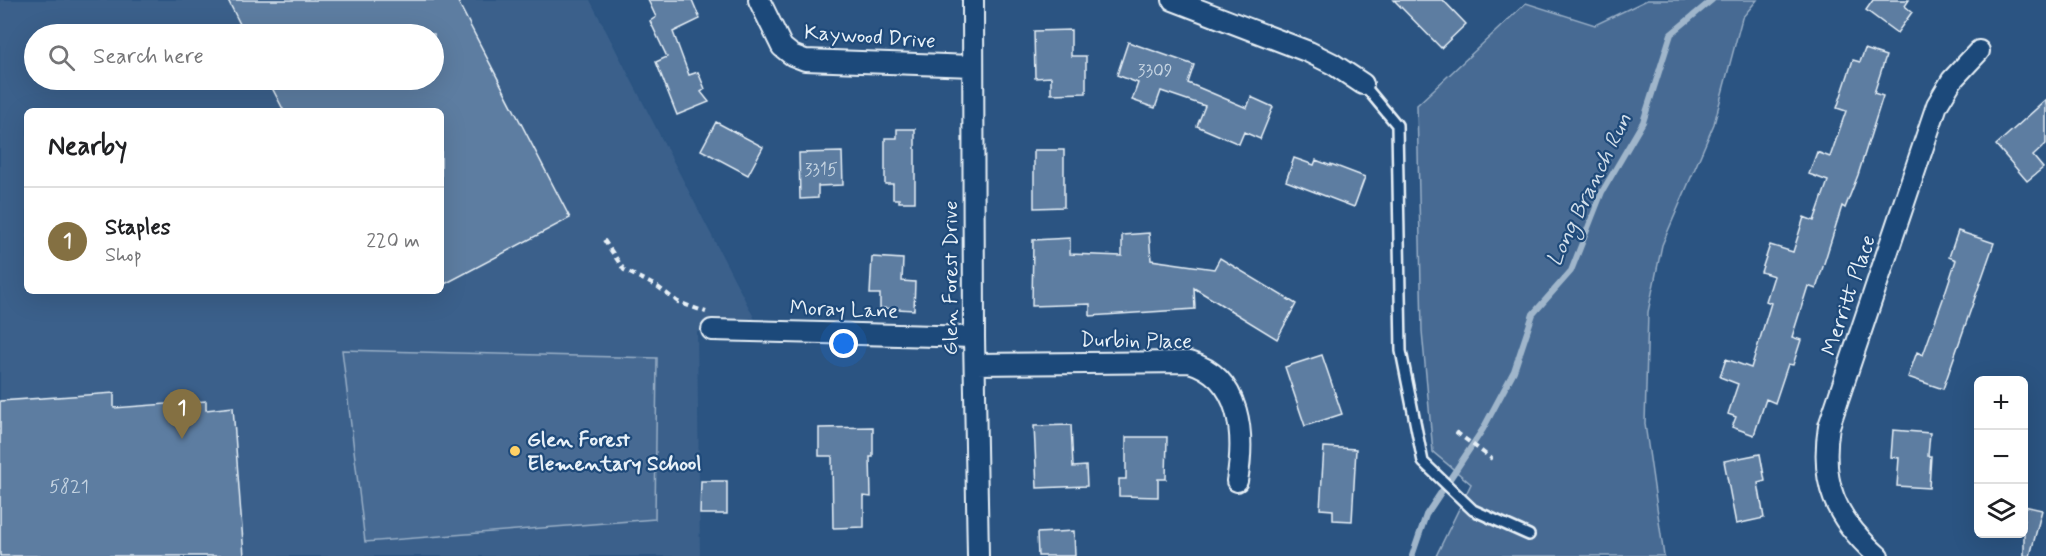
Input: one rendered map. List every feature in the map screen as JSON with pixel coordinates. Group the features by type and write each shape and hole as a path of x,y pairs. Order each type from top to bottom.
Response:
{"street":[{"name":"Kaywood Drive","path":"759,0 788,63 806,60 973,66"},
{"name":"Glen Forest Drive","path":"973,0 974,337 978,556"},
{"path":"1173,0 1309,52 1333,64 1363,84"},
{"name":"Merritt Place","path":"1878,556 1857,536 1834,501 1827,478 1825,449 1829,426 1937,105 1952,80 1979,51"},
{"name":"Moray Lane","path":"712,330 974,337"},
{"name":"Durbin Place","path":"975,364 1189,362 1202,366 1215,374 1228,391 1234,404 1240,431 1241,458 1237,481"}],"lane":[{"path":"1363,84 1397,125 1401,351 1423,462 1473,510 1529,535"}],"path":[{"path":"604,240 624,270 658,287 678,302 709,313 712,317 712,330"},
{"path":"1456,432 1492,459"}],"shaded area":[{"path":"0,0 590,0 762,333 697,332 700,556 0,556"},
{"path":"1647,0 1757,0 1742,18 1714,124 1662,245 1648,312 1645,424 1664,556 1436,556 1471,484 1433,452 1422,331 1417,105 1526,3 1595,25"},
{"name":"Glen Forest Elementary School","path":"342,350 657,358 655,519 365,542"}],"building":[{"path":"228,0 457,0 570,218 444,284 444,108 282,108 273,90 444,90 444,24 240,24"},
{"path":"648,0 692,0 700,19 673,32 689,75 698,72 705,89 701,92 709,102 677,115 656,62 667,57 650,21 656,17"},
{"path":"1394,0 1443,0 1466,24 1441,48"},
{"path":"1873,0 1909,0 1905,6 1912,12 1897,33 1866,10"},
{"path":"1071,30 1071,56 1086,56 1086,93 1051,94 1051,77 1035,78 1034,31"},
{"path":"1128,42 1194,65 1188,83 1247,108 1251,97 1273,107 1260,139 1244,132 1239,144 1197,126 1205,106 1161,91 1155,108 1132,100 1138,83 1117,75"},
{"path":"1865,49 1886,56 1874,93 1883,96 1858,175 1845,208 1842,206 1816,289 1808,286 1792,337 1801,340 1793,365 1788,364 1775,403 1766,399 1754,435 1732,427 1736,417 1728,414 1738,384 1720,377 1726,359 1751,368 1771,303 1766,301 1774,276 1761,272 1770,245 1793,252 1804,217 1814,221 1828,181 1809,174 1817,152 1830,157 1846,111 1837,108 1853,60 1860,62"},
{"path":"2046,100 2046,144 2033,156 2043,168 2027,181 1996,145"},
{"path":"716,122 763,147 748,175 701,150"},
{"path":"897,129 915,129 915,202 899,202 899,199 893,199 893,184 885,184 885,138 897,138"},
{"path":"1034,150 1064,150 1064,207 1034,208"},
{"path":"842,152 843,185 818,186 818,198 800,199 799,153"},
{"path":"1294,158 1314,165 1316,160 1331,166 1331,164 1365,177 1354,207 1286,181"},
{"path":"1958,231 1994,243 1943,389 1908,377 1917,352 1923,355 1943,299 1956,260 1949,257"},
{"path":"1149,233 1151,260 1214,269 1220,258 1296,304 1277,339 1194,288 1195,309 1090,316 1090,304 1032,306 1033,240 1070,238 1070,254 1122,256 1122,235"},
{"path":"872,257 903,259 902,281 915,282 914,310 880,308 880,294 870,294"},
{"path":"1322,355 1342,414 1305,426 1285,367"},
{"path":"114,393 114,408 206,401 206,410 233,407 244,556 0,556 0,401"},
{"path":"1071,425 1073,467 1086,466 1087,486 1037,488 1034,426"},
{"path":"873,427 873,457 870,457 871,497 864,496 864,527 833,528 832,456 819,456 819,428"},
{"path":"1893,430 1930,433 1929,488 1897,486 1899,458 1891,457"},
{"path":"1126,437 1167,437 1166,479 1158,479 1158,497 1119,496 1119,479 1126,479"},
{"path":"1324,447 1356,449 1352,521 1333,520 1333,510 1320,509"},
{"path":"1760,454 1765,481 1758,483 1764,518 1736,524 1724,461"},
{"path":"701,481 727,481 727,514 700,514"},
{"path":"2028,507 2042,510 2030,556 2024,556 2024,538 2028,538"},
{"path":"1074,531 1075,556 1038,556 1037,533"}],"waterway":[{"name":"Long Branch Run","path":"1412,556 1426,515 1483,429 1514,371 1533,314 1571,271 1602,192 1643,122 1671,34 1712,0"}],"place":[{"name":"Staples","path":"182,439"},
{"name":"Glen Forest Elementary School","path":"515,451"}]}
